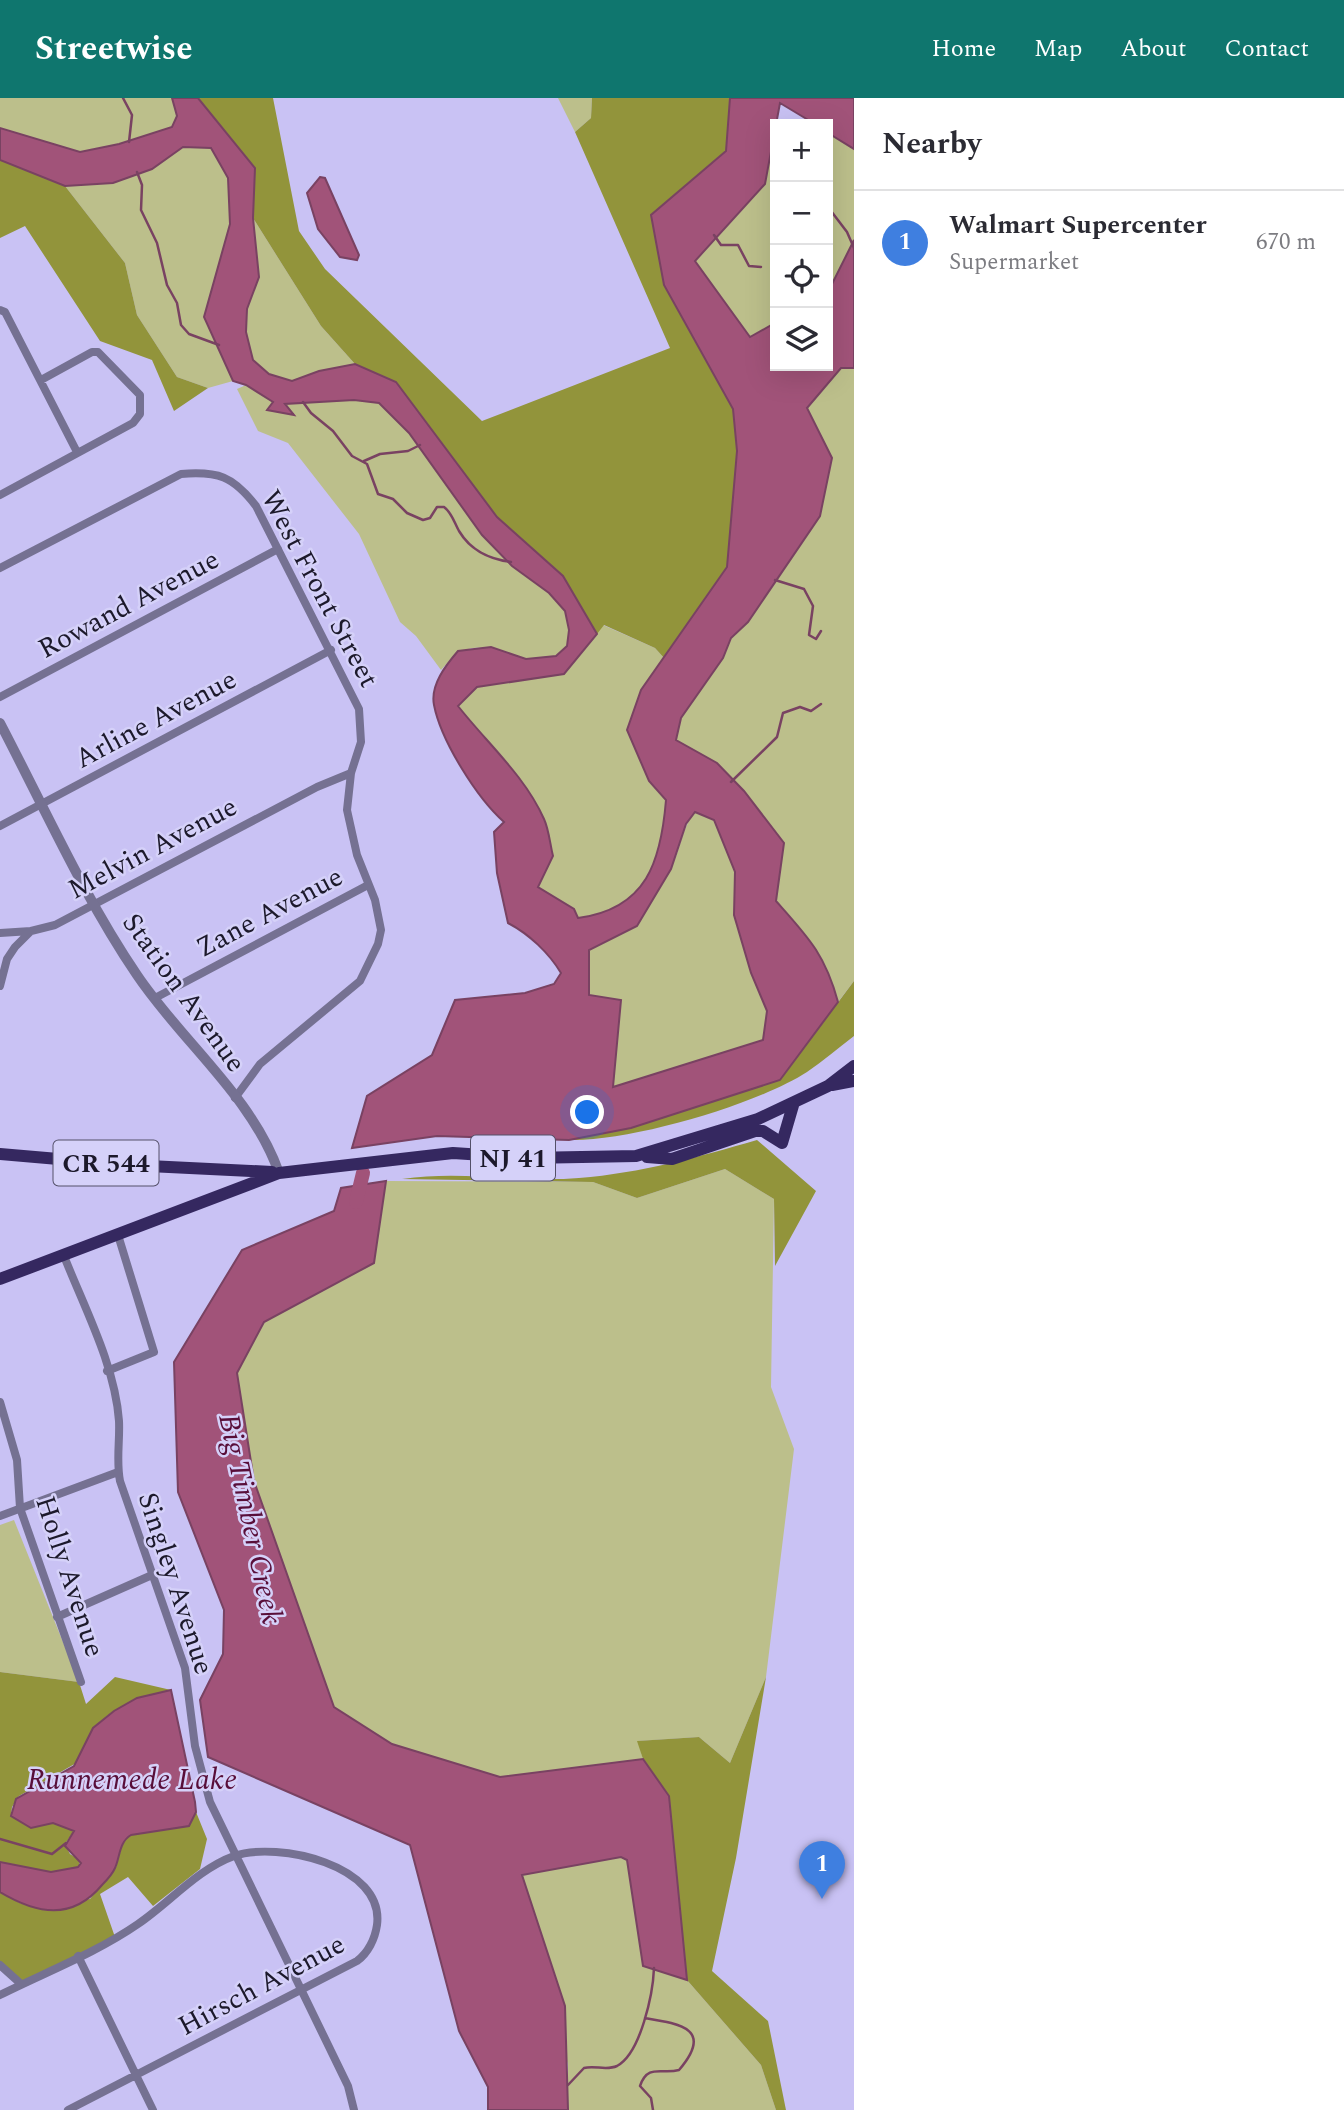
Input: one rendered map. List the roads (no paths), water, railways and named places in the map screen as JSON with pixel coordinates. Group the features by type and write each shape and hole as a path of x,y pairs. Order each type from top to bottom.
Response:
{"main road":[{"name":"NJ 41","path":"0,1279 279,1173 389,1158 453,1153 527,1158 636,1156 758,1119 828,1086 854,1066"},
{"path":"828,1086 854,1081"},
{"path":"636,1156 672,1159 755,1131 763,1131 782,1143 794,1102"},
{"name":"CR 544","path":"0,1154 279,1173"},
{"path":"212,1169 228,1179 226,1193"}],"street":[{"path":"0,310 5,312 77,452"},
{"path":"0,495 133,423 140,414 140,395 98,352 92,352 41,380"},
{"name":"West Front Street","path":"0,568 174,477 211,473 234,481 256,506 359,709 363,726 347,810 357,855 377,908 381,930 367,972 360,981 260,1064 235,1098"},
{"name":"Rowand Avenue","path":"0,697 278,549"},
{"name":"Arline Avenue","path":"0,826 331,650"},
{"name":"Station Avenue","path":"0,723 114,941 155,998 260,1128 279,1173"},
{"name":"Melvin Avenue","path":"0,933 30,931 55,925 94,902 317,787 352,773"},
{"name":"Zane Avenue","path":"155,998 368,885"},
{"path":"0,986 7,959 30,931"},
{"path":"107,1371 153,1352 118,1235"},
{"name":"Singley Avenue","path":"64,1256 107,1371 119,1423 118,1472 185,1668 195,1745 210,1802 348,2086 354,2110"},
{"name":"Holly Avenue","path":"0,1402 17,1460 20,1508 81,1682"},
{"path":"0,1516 118,1472"},
{"path":"57,1617 152,1575"},
{"name":"Hirsch Avenue","path":"68,2110 303,1991 365,1955 377,1927 379,1913 374,1896 347,1873 307,1856 276,1852 235,1856"},
{"path":"0,1995 125,1931 218,1864 235,1856"},
{"path":"78,1956 153,2110"},
{"path":"0,1965 21,1984"}],"water":[{"path":"172,98 198,98 255,168 253,218 259,277 247,309 246,332 253,360 269,374 292,381 319,371 355,364 396,382 497,517 563,576 597,634 564,674 477,687 458,706 516,774 536,803 546,823 553,856 538,887 574,909 578,918 601,913 635,893 654,862 660,843 666,800 649,781 627,730 641,690 727,567 737,451 733,409 664,285 651,215 726,151 730,98 854,98 854,149 833,136 833,119 807,119 780,103 777,119 770,119 770,157 765,184 695,261 750,337 770,326 770,371 833,371 833,282 854,240 854,368 841,368 807,408 832,458 820,516 748,622 731,638 723,658 681,718 676,740 717,763 744,791 784,843 776,901 814,947 833,985 838,1002 780,1080 631,1128 569,1140 437,1136 352,1148 367,1096 432,1055 455,1000 525,993 554,984 561,973 538,945 508,923 497,873 494,832 504,822 483,799 452,752 438,719 433,698 440,676 458,651 491,647 526,659 556,656 567,646 569,630 565,611 549,593 512,566 482,535 409,433 379,403 354,400 285,404 294,415 267,410 273,402 246,385 233,381 204,317 230,224 228,178 211,148 183,147 152,169 113,183 65,186 0,160 0,128 80,152 119,144 172,127 177,116","holes":["695,812 714,820 735,872 734,915 751,973 767,1011 763,1040 613,1087 621,1000 589,995 589,950 637,926 671,869 686,824"]},
{"path":"320,177 325,178 359,255 357,260 340,257 318,229 307,193"},
{"path":"386,1181 374,1263 264,1322 237,1373 254,1481 334,1707 392,1744 500,1777 643,1759 669,1796 687,1980 643,1966 627,1860 621,1857 522,1875 565,2006 568,2110 488,2110 488,2087 459,2031 410,1845 208,1757 200,1700 223,1654 224,1610 178,1492 174,1362 242,1250 334,1211 341,1188"},
{"name":"Runnemede Lake","path":"171,1690 195,1802 196,1812 189,1826 131,1835 122,1846 115,1868 108,1879 91,1897 66,1909 41,1909 0,1892 0,1862 51,1872 78,1867 81,1863 65,1846 74,1831 53,1823 31,1828 11,1816 16,1799 74,1766 93,1728 114,1711 137,1698"}],"waterway":[{"path":"123,98 132,115 129,142"},
{"path":"137,172 142,185 141,210 157,243 167,285 177,303 181,325 189,334 219,345"},
{"path":"833,214 847,232 854,248"},
{"path":"714,235 721,245 738,245 749,266 761,267"},
{"path":"303,402 311,413 333,431 352,456 367,464 378,494 393,499 407,513 423,520 430,518 437,507 444,507 464,538 475,549 495,559 511,562"},
{"path":"364,461 380,454 408,451 420,445"},
{"path":"775,580 804,589 813,606 809,635 816,639 821,631"},
{"path":"731,782 777,737 783,713 800,707 811,711 821,704"},
{"name":"Big Timber Creek","path":"356,1202 363,1173"},
{"path":"0,1839 52,1854 66,1843"},
{"path":"568,2085 584,2068 617,2066 633,2049 644,2022 654,1968"},
{"path":"645,2018 681,2026 689,2031 694,2045 679,2070 651,2072 643,2079 640,2086 651,2098 653,2110"}],"place":[{"name":"Walmart Supercenter","path":"822,1899"}]}
